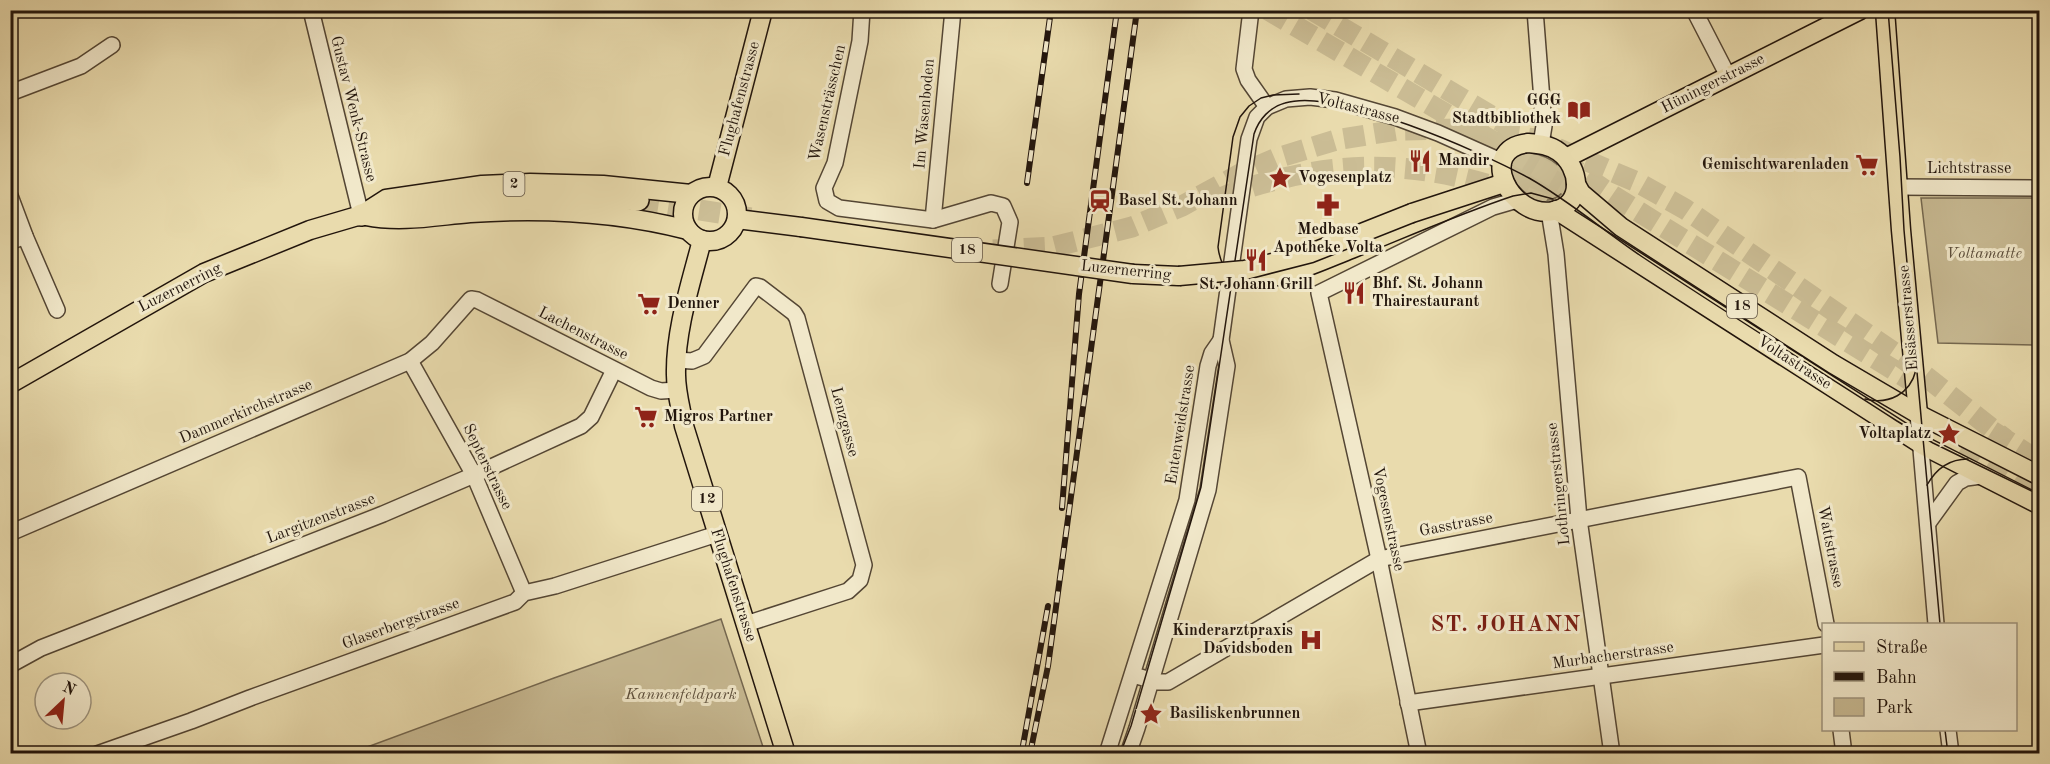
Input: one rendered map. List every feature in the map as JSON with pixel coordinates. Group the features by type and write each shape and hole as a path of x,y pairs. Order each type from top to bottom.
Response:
{"highway":[{"path":"361,215 425,202 494,196 573,195 637,205"}],"main road":[{"name":"Flughafenstrasse","path":"717,187 763,10"},
{"name":"Hüningerstrasse","path":"1566,159 1860,10"},
{"name":"Elsässerstrasse","path":"1885,10 1918,414"},
{"path":"1517,200 1504,183 1501,172 1506,154 1518,145 1541,144 1554,149 1566,159"},
{"name":"18","path":"1566,159 1574,169 1576,184"},
{"name":"Luzernerring","path":"10,384 204,273 310,230 361,215 386,199 482,185 530,183 603,185 691,194"},
{"name":"Luzernerring","path":"737,219 1133,274 1179,276 1245,270 1300,256 1412,213 1504,183"},
{"path":"1552,211 1571,199 1576,184"},
{"name":"Voltastrasse","path":"1576,184 1581,193 1621,227 1841,369 1918,414 2040,476"},
{"path":"691,194 703,188 717,187 731,196 735,203 737,219 728,235 720,239 695,235"},
{"name":"12","path":"691,194 684,208 685,223 695,235"},
{"name":"18","path":"1517,200 1537,209 1552,211"},
{"name":"Voltastrasse","path":"1552,211 1921,444 2040,505"},
{"name":"Luzernerring","path":"361,215 385,220 481,213 572,213 611,216 695,235"},
{"name":"Flughafenstrasse","path":"695,235 676,360 677,390 684,426 786,753"}],"street":[{"name":"Gustav Wenk-Strasse","path":"311,10 361,215"},
{"name":"Wasensträsschen","path":"862,10 860,41 835,163 824,188 826,201 839,208 933,220"},
{"name":"Im Wasenboden","path":"933,220 953,10"},
{"path":"1128,753 1208,490 1214,456 1227,366 1221,340 1249,139 1254,123 1267,107 1248,80 1244,69 1251,10"},
{"path":"1535,10 1544,126 1541,144"},
{"path":"1694,10 1728,76"},
{"path":"10,93 81,66 112,45"},
{"name":"Voltastrasse","path":"1267,107 1298,97 1335,100 1438,133 1503,162"},
{"name":"Lichtstrasse","path":"1899,187 2040,188"},
{"path":"10,196 18,239 57,310"},
{"name":"Vogesenstrasse","path":"1419,753 1379,559 1319,292 1493,207 1517,200"},
{"path":"933,220 991,203 1003,206 1010,222 1000,284"},
{"name":"Lothringerstrasse","path":"1552,211 1579,519 1612,753"},
{"name":"Lenzgasse","path":"676,360 692,361 704,356 756,286 794,313 864,565 860,580 848,591 746,624"},
{"name":"Dammerkirchstrasse","path":"10,533 410,361 432,343 467,301 477,300"},
{"name":"Lachenstrasse","path":"477,300 651,388 661,391 677,390"},
{"name":"Entenweidstrasse","path":"1107,753 1187,500 1208,366 1212,353 1221,340"},
{"name":"Septerstrasse","path":"410,361 474,475 524,593"},
{"name":"Largitzenstrasse","path":"10,665 41,648 383,514 581,426 591,417 614,370"},
{"name":"Elsässerstrasse","path":"1918,414 1936,623"},
{"path":"1928,523 1957,483 1966,478 1981,476"},
{"name":"Gasstrasse","path":"1151,680 1162,682 1172,679 1379,559 1798,477"},
{"name":"Wattstrasse","path":"1798,477 1826,623"},
{"name":"Glaserbergstrasse","path":"97,753 191,721 515,602 524,593 555,586 717,534"},
{"name":"Murbacherstrasse","path":"1408,703 1822,645"},
{"path":"1133,675 1151,680"},
{"path":"1841,731 1844,753"},
{"path":"1948,731 1951,753"}],"green space":[{"path":"1531,153 1551,160 1561,168 1567,187 1556,198 1543,200 1530,196 1520,188 1513,177 1511,166 1517,158"},
{"name":"Voltamatte","path":"1921,198 2039,198 2039,345 1938,343"},
{"name":"Kannenfeldpark","path":"721,619 765,753 351,753 554,678"}],"tunnel":[{"path":"1268,10 1590,198"},
{"path":"1312,10 1522,134"},
{"path":"993,250 1053,247 1132,227 1182,206 1242,173 1277,158 1336,140 1397,130 1463,129 1535,139 1637,182 1685,209 1905,360 2005,439"},
{"path":"1561,160 1615,197 1918,385"},
{"path":"1223,197 1261,184 1322,171 1393,168 1428,171 1462,178 1496,187 1565,213"},
{"path":"638,200 757,219"},
{"path":"1753,327 1828,371 1844,377"},
{"path":"1992,431 2040,462"},
{"path":"1964,444 2040,493"}],"tram line":[{"path":"1888,10 1904,230 1940,623"},
{"path":"1299,94 1261,98 1249,106 1240,117 1233,137 1218,247 1224,267 1232,278 1243,286 1261,289 1302,279 1513,196 1531,193 1553,199"},
{"path":"1120,754 1131,726 1201,487 1254,134 1266,114 1285,103 1308,101 1338,104 1372,113 1478,153 1529,178 1673,277 1897,421 1933,443 2040,495"},
{"path":"1865,399 1882,400 1897,396 1909,386 1916,370"},
{"path":"1927,485 1944,466 1961,459 1968,459"},
{"path":"1945,731 1948,754"}],"railway":[{"path":"1027,183 1051,10"},
{"path":"1062,508 1079,294 1117,10"},
{"path":"1030,754 1048,666 1137,10"},
{"path":"1022,751 1048,606"}],"place":[{"name":"GGG Stadtbibliothek","path":"1579,110"},
{"name":"Mandir","path":"1420,161"},
{"name":"Gemischtwarenladen","path":"1867,165"},
{"name":"Vogesenplatz","path":"1280,178"},
{"name":"Basel St. Johann","path":"1100,201"},
{"name":"Medbase Apotheke Volta","path":"1328,205"},
{"name":"St. Johann Grill","path":"1256,260"},
{"name":"Bhf. St. Johann Thairestaurant","path":"1354,293"},
{"name":"Denner","path":"649,304"},
{"name":"Migros Partner","path":"646,417"},
{"name":"Voltaplatz","path":"1949,434"},
{"name":"Kinderarztpraxis Davidsboden","path":"1311,640"},
{"name":"Basiliskenbrunnen","path":"1151,714"}],"district":[{"name":"ST. JOHANN","path":"1506,625"}]}
